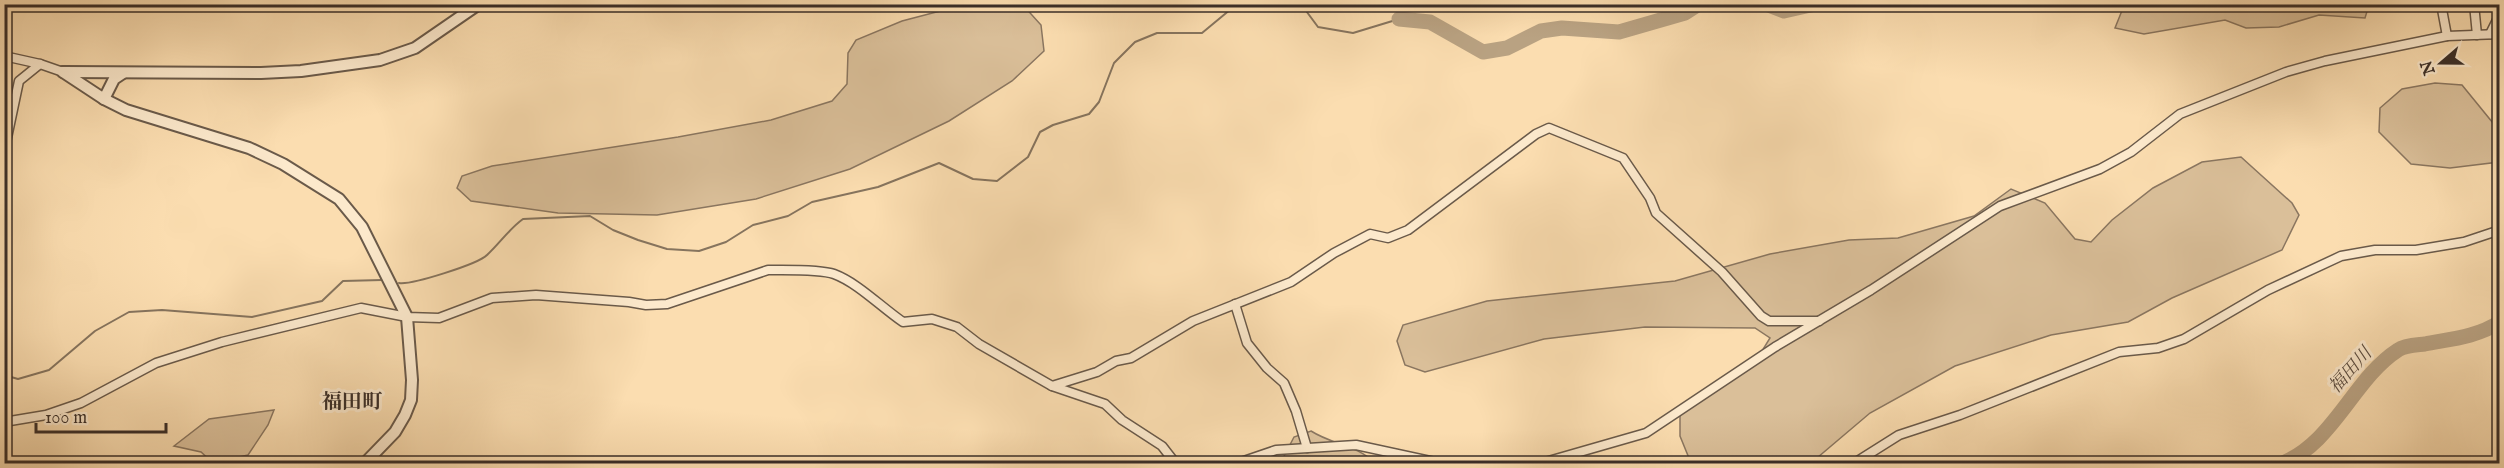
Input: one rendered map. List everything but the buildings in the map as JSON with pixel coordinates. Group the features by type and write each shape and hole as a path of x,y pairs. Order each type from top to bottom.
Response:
{"street":[{"path":"63,72 98,70 123,73 261,73 301,71 380,60 415,48 479,4"},
{"path":"2441,4 2447,36"},
{"path":"2474,4 2477,35"},
{"path":"1538,464 1646,433 1694,399 1914,263 2000,206 2100,169 2131,152 2180,114 2286,72 2447,36 2495,34 2499,14"},
{"path":"4,56 63,72 104,99 126,110 249,148 282,164 339,199 362,227 407,317 411,348 411,400 405,415 395,432 364,464"},
{"path":"5,152 19,81 40,64"},
{"path":"104,99 114,79 123,73"},
{"path":"1052,386 1096,372 1116,361 1131,358 1193,321 1291,282 1334,253 1370,234 1388,237 1408,230 1536,134 1549,128 1623,158 1650,198 1656,213 1722,272 1761,316 1769,321 1819,321"},
{"path":"1853,464 1899,435 1960,414 2119,352 2158,348 2184,339 2268,290 2341,256 2375,250 2416,250 2464,242 2499,230"},
{"path":"4,422 46,415 81,403 156,363 222,342 361,308 407,317 439,318 492,298 536,295 646,305 667,304 768,270 833,274 873,298 903,322 932,319 957,327 979,344 1052,386 1105,404 1122,420 1162,446 1176,464"},
{"path":"1234,304 1247,343 1267,368 1284,383 1296,411 1307,448"},
{"path":"1235,464 1275,450 1356,445 1444,464"}],"shaded area":[{"path":"1022,4 1041,25 1044,51 1012,81 949,121 850,169 756,199 657,215 558,213 471,201 457,188 462,176 492,166 771,120 832,101 847,84 848,53 856,40 902,21 963,5"},
{"path":"2133,4 2369,5 2365,18 2319,15 2279,27 2246,28 2225,20 2144,34 2115,28 2123,8"},
{"path":"2435,83 2462,85 2497,128 2499,162 2450,168 2411,164 2379,132 2380,108 2402,89"},
{"path":"2241,157 2292,203 2299,215 2282,250 2172,298 2128,322 2051,335 1955,366 1870,413 1811,463 1691,463 1680,436 1680,410 1759,356 1770,338 1755,328 1645,327 1544,339 1425,372 1405,365 1397,341 1403,325 1487,301 1675,281 1770,254 1849,240 1898,238 1974,216 2011,189 2045,203 2075,239 2091,242 2112,220 2153,188 2202,162"},
{"path":"274,410 268,425 248,455 213,463 201,452 174,446 209,419"},
{"path":"1311,431 1360,452 1375,463 1280,464 1294,437"}],"waterway":[{"path":"399,283 430,277 481,259 523,219 590,216 613,230 638,240 667,249 699,251 726,242 753,225 788,216 812,202 878,187 939,163 973,179 997,181 1028,157 1040,132 1053,125 1089,114 1099,102 1114,63 1135,42 1157,33 1202,33 1237,4"},
{"path":"1301,4 1318,27 1353,33 1399,19"},
{"path":"1399,19 1430,22 1483,52 1507,48 1541,31 1562,28 1619,32 1685,13 1699,4"},
{"path":"1766,4 1784,11 1815,4"},
{"path":"4,375 18,379 49,370 95,331 129,312 162,310 252,317 322,301 343,281 382,280"},
{"name":"福田川","path":"2280,464 2298,455 2314,442 2329,427 2368,377 2382,362 2401,348 2473,334 2500,322"}],"district":[{"name":"福田町","path":"352,402"}]}
